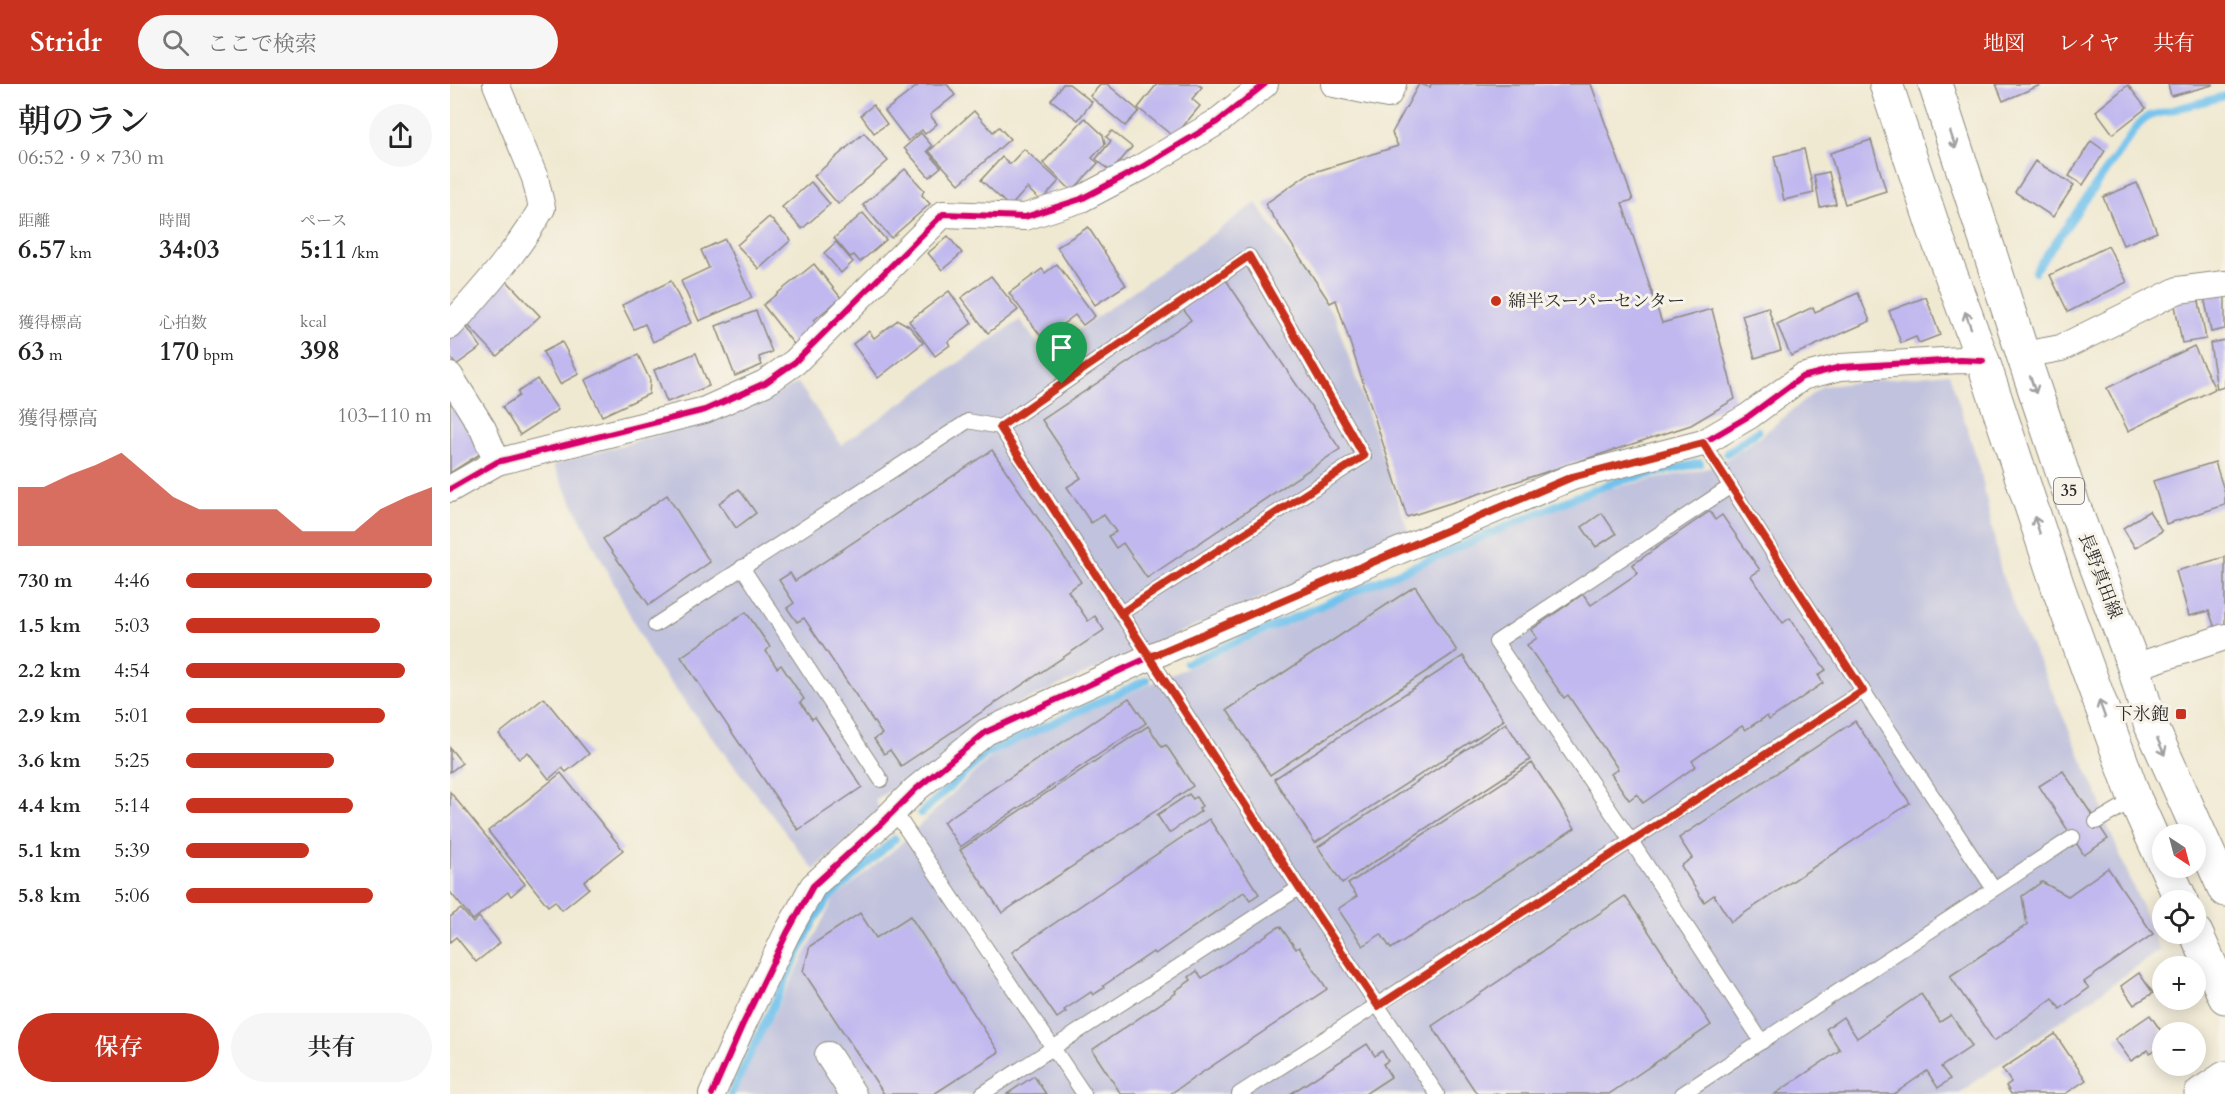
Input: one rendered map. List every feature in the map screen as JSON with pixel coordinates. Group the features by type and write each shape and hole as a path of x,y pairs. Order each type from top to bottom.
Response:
{"main road":[{"name":"35","path":"1886,84 1934,229 1983,361 2058,587 2135,799 2152,837"},
{"name":"長野真田線","path":"1935,84 2074,507 2134,666 2150,723 2225,890"},
{"path":"2201,944 2225,997"},
{"path":"2201,1094 2225,1078"}],"street":[{"path":"450,326 503,266 527,234 542,208 535,178 496,84"},
{"path":"450,489 497,462 705,410 765,383 795,362 943,214 1025,217 1081,199 1142,167 1217,122 1264,84"},
{"path":"1334,84 1388,95 1394,84"},
{"path":"2023,355 2061,348 2178,290 2225,284"},
{"path":"712,1094 787,933 813,886 916,789 986,732 1150,657 1572,477 1703,443 1749,416 1802,377 1841,367 1960,360 1983,361"},
{"path":"450,376 483,429 497,462"},
{"path":"2134,666 2225,637"},
{"path":"828,1054 853,1094"}],"lane":[{"path":"655,625 968,421 1000,427 1249,256 1364,456 1121,613"},
{"path":"1000,427 1299,888 1437,1094"},
{"path":"1703,443 1993,888"},
{"path":"1731,486 1496,642 1631,841 1762,1042"},
{"path":"742,567 880,780"},
{"path":"1239,1094 1863,691"},
{"path":"2096,822 2135,799"},
{"path":"894,811 1084,1094"},
{"path":"1682,1094 2073,837"},
{"path":"982,1094 1299,888"}],"shaded area":[{"path":"1256,203 1335,317 1410,536 1166,638 981,720 923,777 900,783 875,800 880,811 814,870 653,660 553,465 739,412 798,383 841,445 1020,320 1045,354"},
{"path":"1949,373 1980,468 2001,572 2021,626 2100,800 2109,829 2152,931 2152,944 2157,944 2160,950 1958,1094 732,1094 834,899 897,847 998,750 1550,511 1611,488 1704,469 1729,458 1760,437 1822,386"}],"building":[{"path":"920,84 947,84 955,95 930,115 937,124 925,134 922,130 908,141 885,111"},
{"path":"1063,84 1069,84 1092,102 1078,120 1051,100"},
{"path":"1101,84 1107,84 1139,111 1125,126 1090,96"},
{"path":"1157,84 1197,84 1202,87 1192,99 1200,106 1174,137 1138,108"},
{"name":"綿半スーパーセンター","path":"1419,84 1430,87 1431,84 1591,84 1633,200 1622,203 1662,323 1712,309 1735,399 1691,425 1407,517 1336,300 1330,303 1265,204 1308,174 1398,146 1392,133"},
{"path":"1996,84 2043,84 2003,101"},
{"path":"2168,84 2213,84 2213,85 2171,96"},
{"path":"2128,85 2146,108 2113,134 2096,111"},
{"path":"873,105 887,124 874,133 861,115"},
{"path":"974,111 993,132 999,127 1010,139 959,184 929,151"},
{"path":"1085,118 1103,135 1105,144 1092,158 1098,163 1072,191 1043,163"},
{"path":"1112,131 1132,147 1111,172 1096,159 1111,141 1106,137"},
{"path":"864,133 888,161 838,204 814,176"},
{"path":"921,133 932,146 927,151 941,167 929,177 904,148"},
{"path":"1871,140 1886,191 1845,204 1830,153"},
{"path":"2091,141 2105,151 2083,185 2069,176"},
{"path":"1024,149 1059,181 1041,201 1027,188 1010,207 981,180 1002,157 1010,164"},
{"path":"1804,149 1814,193 1784,200 1774,156"},
{"path":"2035,161 2074,185 2053,217 2015,192"},
{"path":"905,169 924,190 922,195 930,204 891,238 863,205"},
{"path":"1829,172 1836,204 1820,207 1814,175"},
{"path":"811,182 830,204 802,229 782,207"},
{"path":"2137,183 2157,232 2123,245 2103,197"},
{"path":"863,213 886,240 860,262 854,255 850,257 834,238"},
{"path":"769,217 791,240 759,269 737,245"},
{"path":"1088,227 1126,285 1095,305 1057,247"},
{"path":"948,236 962,253 942,270 928,253"},
{"path":"725,239 752,298 699,321 681,281 709,268 701,250"},
{"path":"836,242 853,262 841,273 824,253"},
{"path":"2108,246 2127,282 2068,312 2050,275"},
{"path":"814,264 841,298 814,320 820,327 796,347 763,305"},
{"path":"1057,264 1095,316 1083,325 1075,315 1043,339 1009,293 1042,269 1045,273"},
{"path":"991,276 1018,310 988,333 961,298"},
{"path":"1226,280 1340,449 1147,578 1123,543 1116,548 1108,536 1116,532 1104,515 1091,523 1067,487 1081,478 1042,420 1191,320 1183,309"},
{"path":"507,281 540,316 497,356 464,321"},
{"path":"671,281 691,323 653,342 645,324 634,329 622,305"},
{"path":"949,291 972,323 935,356 909,321"},
{"path":"2225,292 2225,329 2211,332 2204,296"},
{"path":"1858,293 1870,321 1791,356 1777,324 1813,307 1815,312"},
{"path":"2198,296 2206,339 2182,343 2174,300"},
{"path":"1926,297 1940,335 1919,343 1916,337 1901,343 1889,311"},
{"path":"1768,307 1781,350 1755,358 1742,315"},
{"path":"756,311 772,352 759,357 762,365 735,376 716,326"},
{"path":"898,320 909,326 923,343 878,378 853,344 869,331 874,338"},
{"path":"466,326 481,347 456,365 450,357 450,338"},
{"path":"2225,340 2225,387 2217,389 2210,343"},
{"path":"562,342 579,374 560,384 543,352"},
{"path":"2194,346 2215,389 2128,431 2107,388"},
{"path":"696,353 709,386 667,402 654,370"},
{"path":"638,355 650,380 649,394 602,416 585,380"},
{"path":"537,379 558,410 520,435 502,407 519,396 518,392"},
{"path":"450,389 479,437 480,454 450,473"},
{"path":"992,450 1081,582 1068,591 1088,621 1095,616 1104,630 901,766 890,750 884,754 874,739 882,734 804,618 797,622 787,608 794,603 779,580 790,573 795,581"},
{"path":"2215,462 2225,493 2225,505 2166,524 2153,481"},
{"path":"739,489 756,513 736,528 719,503"},
{"path":"667,495 710,562 649,605 603,539"},
{"path":"1710,511 1715,520 1722,515 1760,570 1751,576 1783,623 1790,618 1826,670 1818,675 1823,683 1769,720 1767,716 1745,730 1742,726 1692,761 1696,766 1643,803 1637,794 1629,800 1611,774 1618,769 1568,695 1564,698 1527,645 1537,638 1531,630 1583,594 1591,605 1638,573 1632,565"},
{"path":"2149,511 2162,531 2135,548 2123,528"},
{"path":"1602,513 1616,534 1596,547 1582,527"},
{"path":"2225,557 2225,625 2215,628 2209,611 2189,616 2176,571"},
{"path":"1415,586 1457,651 1270,775 1227,710"},
{"path":"746,612 770,647 766,651 777,668 781,665 804,699 800,702 812,719 815,717 862,787 798,830 681,657"},
{"path":"1463,656 1504,720 1315,843 1274,779"},
{"path":"544,698 589,754 566,772 562,768 549,779 528,752 519,759 499,734"},
{"path":"1129,698 1146,723 960,847 943,822"},
{"path":"1855,721 1910,803 1731,922 1714,895 1704,902 1681,866 1692,858 1679,838"},
{"path":"1506,723 1530,760 1342,883 1318,847"},
{"path":"1148,726 1162,747 1166,745 1193,786 1002,913 960,850"},
{"path":"450,748 462,763 450,772"},
{"path":"1532,763 1575,828 1391,949 1381,934 1363,946 1338,909 1357,896 1348,884"},
{"path":"2063,771 2108,839 2084,855 2039,786"},
{"path":"561,773 623,850 584,881 589,888 562,910 555,901 548,906 488,831"},
{"path":"450,792 525,884 511,896 508,892 473,920 450,892"},
{"path":"1189,794 1193,799 1196,797 1202,806 1199,808 1201,811 1169,833 1157,815"},
{"path":"1209,819 1259,894 1250,900 1244,892 1155,954 1153,952 1103,986 1104,988 1093,995 1091,992 1064,1010 1066,1012 1057,1018 1012,952"},
{"path":"2108,868 2152,935 2084,982 2089,988 2060,1009 2053,998 1994,1041 1950,976 2027,925 2022,896 2042,882 2068,896"},
{"path":"1625,896 1711,1025 1609,1094 1477,1094 1432,1026"},
{"path":"461,909 473,923 479,917 500,943 476,962 456,937 450,942 450,917"},
{"path":"860,913 876,938 910,916 999,1052 934,1094 884,1094 803,971 810,946"},
{"path":"1280,926 1296,949 1299,947 1327,989 1170,1094 1121,1094 1092,1050 1176,993 1175,991 1191,980 1189,977 1197,971 1202,978"},
{"path":"2139,973 2152,994 2134,1005 2121,986"},
{"path":"1921,994 1940,1022 1951,1015 1972,1046 1941,1067 1950,1079 1938,1088 1927,1071 1894,1094 1775,1094 1840,1050 1826,1029 1843,1017 1857,1038"},
{"path":"2150,1015 2155,1022 2152,1022 2152,1052 2150,1053 2148,1050 2131,1061 2115,1039"},
{"path":"2055,1034 2086,1080 2065,1094 2011,1094 2006,1086 2011,1082 2002,1069"},
{"path":"1367,1044 1375,1056 1382,1051 1388,1061 1383,1064 1391,1077 1365,1094 1290,1094"},
{"path":"1034,1076 1046,1094 1007,1094"}],"waterway":[{"path":"2035,271 2139,124 2149,116 2225,96"},
{"path":"1727,453 1758,431"},
{"path":"1187,663 1573,498 1615,482 1700,463"},
{"path":"921,813 987,753 1147,680"},
{"path":"731,1094 814,920 830,897 895,839"}],"cycle path":[{"path":"450,489 497,462 705,410 765,383 795,362 943,214 1025,217 1081,199 1142,167 1217,122 1265,84"},
{"path":"712,1094 787,933 813,886 916,789 986,732 1143,660 1572,477 1703,443 1749,416 1802,377 1841,367 1960,360 1983,361"}],"place":[{"name":"綿半スーパーセンター","path":"1496,301"},
{"name":"下氷鉋","path":"2181,714"}],"route":[{"path":"1249,256 1364,456 1121,613 1150,657 1572,477 1703,443 1863,691 1378,1006 1299,888 1000,427 1062,384 1249,256"}]}
